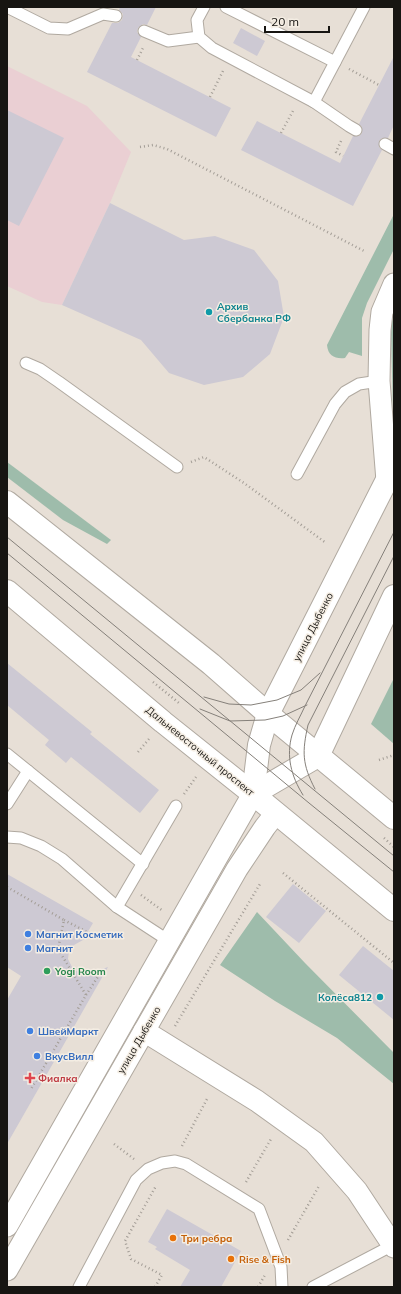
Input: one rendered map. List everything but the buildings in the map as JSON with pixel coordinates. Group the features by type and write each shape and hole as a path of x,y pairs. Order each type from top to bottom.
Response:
{"main road":[{"name":"улица Дыбенко","path":"253,794 259,745 268,714 390,473"},
{"path":"7,502 211,664 268,714 394,818"},
{"name":"Дальневосточный проспект","path":"7,591 163,722 394,910"},
{"path":"318,756 394,596"},
{"name":"улица Дыбенко","path":"253,794 318,756"}],"street":[{"path":"390,473 379,381 380,330 382,312 394,284"},
{"name":"улица Дыбенко","path":"7,1226 253,794"},
{"name":"улица Дыбенко","path":"7,1270 237,869 276,813"},
{"path":"144,1031 257,1101 314,1142 357,1191 393,1246"}],"lane":[{"path":"204,7 197,20 199,37 212,48 314,102 356,130"},
{"path":"226,7 335,62"},
{"path":"314,102 364,7"},
{"path":"7,8 49,28 68,29 103,14 116,16"},
{"path":"144,31 168,41 199,37"},
{"path":"26,362 40,369 59,382 177,467"},
{"path":"297,474 335,404 345,392 359,384 379,381"},
{"path":"7,754 143,864"},
{"path":"7,804 28,771"},
{"path":"117,907 176,806"},
{"path":"7,837 21,838 41,846 62,859 117,907 169,941"},
{"path":"79,1287 136,1180 148,1168 162,1163 175,1161 186,1164 259,1209 281,1267 282,1287"},
{"path":"313,1287 393,1246"}],"path":[{"path":"210,97 229,58"},
{"path":"335,62 379,85"},
{"path":"281,133 301,95"},
{"path":"140,147 153,145 167,149 366,252"},
{"path":"177,467 204,457 244,483 326,543"},
{"path":"138,752 151,737"},
{"path":"379,760 394,755"},
{"path":"176,806 196,776"},
{"path":"283,873 394,963"},
{"path":"132,883 138,893 164,912"},
{"path":"164,1044 260,884"},
{"path":"7,887 91,934"},
{"path":"64,920 58,949 86,996"},
{"path":"31,1088 101,972"},
{"path":"185,1141 207,1099"},
{"path":"248,1179 271,1139"},
{"path":"156,1287 162,1275 131,1259 125,1241 159,1180"},
{"path":"258,1287 287,1242 319,1186"}],"shaded area":[{"path":"7,66 87,106 131,152 110,203 62,305 42,302 7,286"}],"green space":[{"path":"394,214 394,249 367,303 362,318 362,356 349,352 345,358 335,357 330,354 327,345"},
{"path":"394,316 394,415 391,333"},
{"path":"7,462 111,540 107,544 63,520 7,477"},
{"path":"394,678 394,744 371,724"},
{"path":"257,912 394,1053 394,1084 337,1038 275,1001 220,965"}],"tram line":[{"path":"303,795 295,781 291,766 290,743 293,731 394,532"},
{"path":"7,537 394,856"},
{"path":"7,553 394,872"},
{"path":"315,789 305,765 304,758 308,725 394,556"},
{"path":"204,697 229,704 251,705 277,700 301,690 320,673"},
{"path":"200,709 230,721 265,720 283,716 307,705"}],"place":[{"name":"Архив Сбербанка РФ","path":"209,312"},
{"name":"Магнит Косметик","path":"28,934"},
{"name":"Магнит","path":"28,948"},
{"name":"Yogi Room","path":"47,971"},
{"name":"Колёса812","path":"380,997"},
{"name":"ШвейМаркт","path":"30,1031"},
{"name":"ВкусВилл","path":"37,1056"},
{"name":"Фиалка","path":"30,1078"},
{"name":"Три ребра","path":"173,1238"},
{"name":"Rise & Fish","path":"231,1259"}]}
